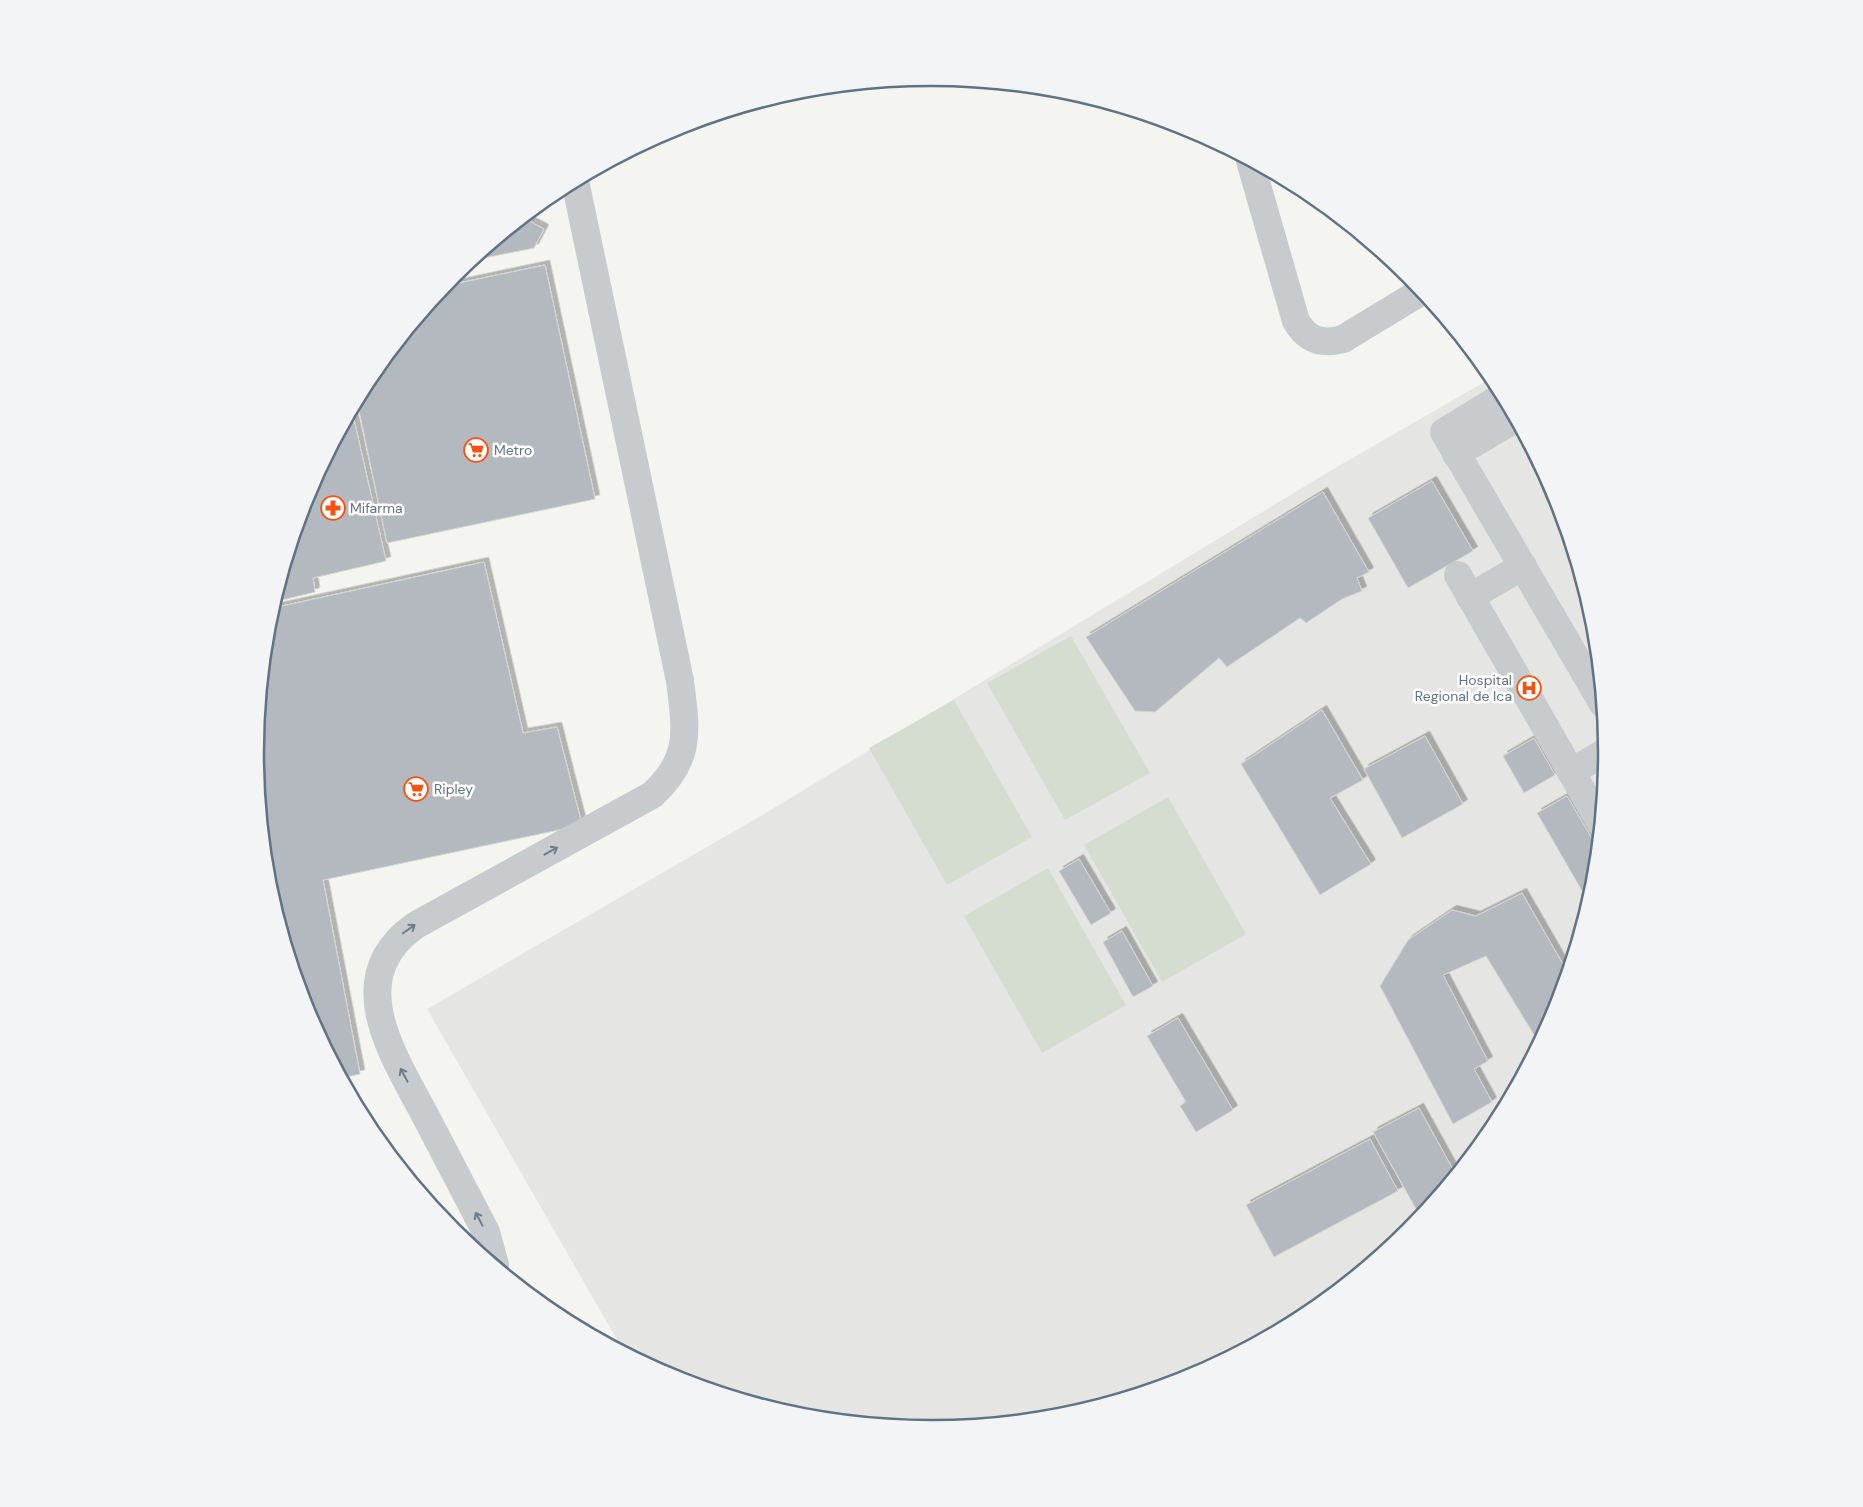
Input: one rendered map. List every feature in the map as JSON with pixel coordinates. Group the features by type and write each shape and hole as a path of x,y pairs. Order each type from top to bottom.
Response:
{"street":[{"path":"1252,169 1296,321 1310,338 1321,342 1343,339 1415,295"},
{"path":"492,1255 486,1232 385,1038 377,993 380,969 387,952 399,937 416,925 652,796 667,781 678,764 684,743 684,715 680,680 576,190"},
{"path":"1497,400 1444,432 1595,691"},
{"path":"1456,454 1510,422"},
{"path":"1522,566 1464,586 1595,816"},
{"path":"1571,772 1599,756"}],"shaded area":[{"path":"1485,382 1530,458 1548,498 1576,581 1586,623 1593,666 1599,754 1593,841 1586,884 1563,968 1548,1009 1530,1049 1486,1124 1461,1160 1403,1225 1371,1255 1338,1283 1265,1331 1227,1352 1187,1370 1104,1398 1062,1408 1019,1415 932,1421 844,1415 801,1408 717,1385 676,1370 618,1342 427,1009 769,811 1330,471"},
{"path":"1071,636 1150,773 1065,820 987,683"},
{"path":"954,700 1032,837 947,885 869,748"},
{"path":"1168,797 1246,934 1162,982 1084,845"},
{"path":"1048,868 1126,1005 1042,1053 964,916"}],"building":[{"path":"529,221 544,229 534,248 486,258"},
{"name":"Metro","path":"545,265 595,499 387,543 359,412 402,347 459,283"},
{"path":"354,420 386,561 313,578 315,592 282,600 300,539 315,498 333,458"},
{"path":"1432,481 1473,551 1408,588 1368,518"},
{"path":"1323,492 1369,572 1357,578 1362,591 1342,599 1306,623 1300,618 1227,667 1219,658 1155,712 1135,711 1086,637"},
{"name":"Ripley","path":"484,562 523,733 557,727 582,825 323,880 360,1074 348,1077 333,1049 315,1009 300,968 277,884 270,841 264,754 266,710 270,666 281,606"},
{"path":"1322,710 1363,780 1330,798 1371,864 1320,895 1241,764"},
{"path":"1425,736 1463,804 1402,838 1364,769"},
{"path":"1534,738 1555,775 1524,793 1503,756"},
{"path":"1567,796 1593,841 1584,894 1537,813"},
{"path":"1079,859 1111,913 1091,925 1059,871"},
{"path":"1522,893 1564,966 1535,1037 1486,956 1443,975 1488,1061 1474,1069 1492,1102 1453,1124 1380,986 1408,940 1452,910 1476,916"},
{"path":"1122,931 1153,986 1133,997 1103,942"},
{"path":"1178,1018 1233,1110 1196,1132 1180,1106 1186,1102 1147,1036"},
{"path":"1419,1108 1453,1169 1417,1210 1373,1132"},
{"path":"1370,1139 1398,1191 1274,1257 1246,1205"}],"place":[{"name":"Metro","path":"476,450"},
{"name":"Mifarma","path":"333,508"},
{"name":"Hospital Regional de Ica","path":"1529,688"},
{"name":"Ripley","path":"416,789"}]}
